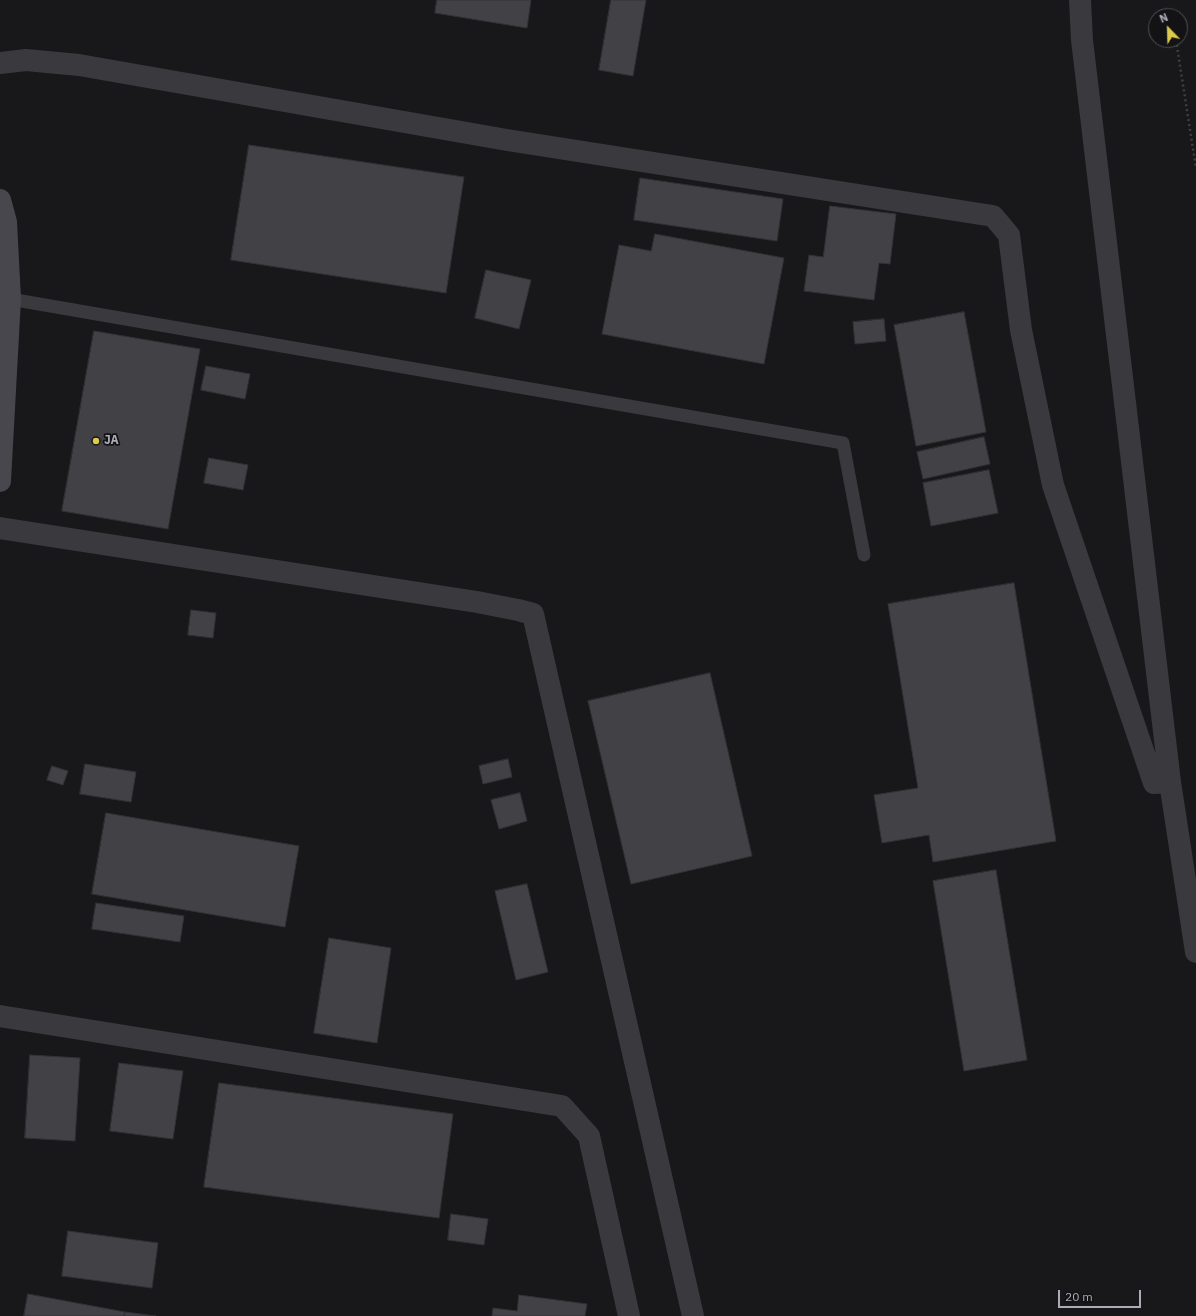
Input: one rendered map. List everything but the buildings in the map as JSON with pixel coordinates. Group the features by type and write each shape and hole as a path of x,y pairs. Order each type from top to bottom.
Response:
{"street":[{"path":"1080,0 1083,48 1170,782 1196,952"},
{"path":"0,63 26,60 79,65 507,140 993,216 1009,235 1021,330 1053,485 1154,784 1170,782"},
{"path":"0,200 6,222 10,299 0,481"},
{"path":"0,528 477,602 533,614 693,1316"},
{"path":"0,1016 562,1106 588,1136 629,1316"}],"lane":[{"path":"10,299 843,443 864,555"}],"path":[{"path":"1177,48 1196,168"}],"place":[{"name":"JA","path":"96,441"}]}
